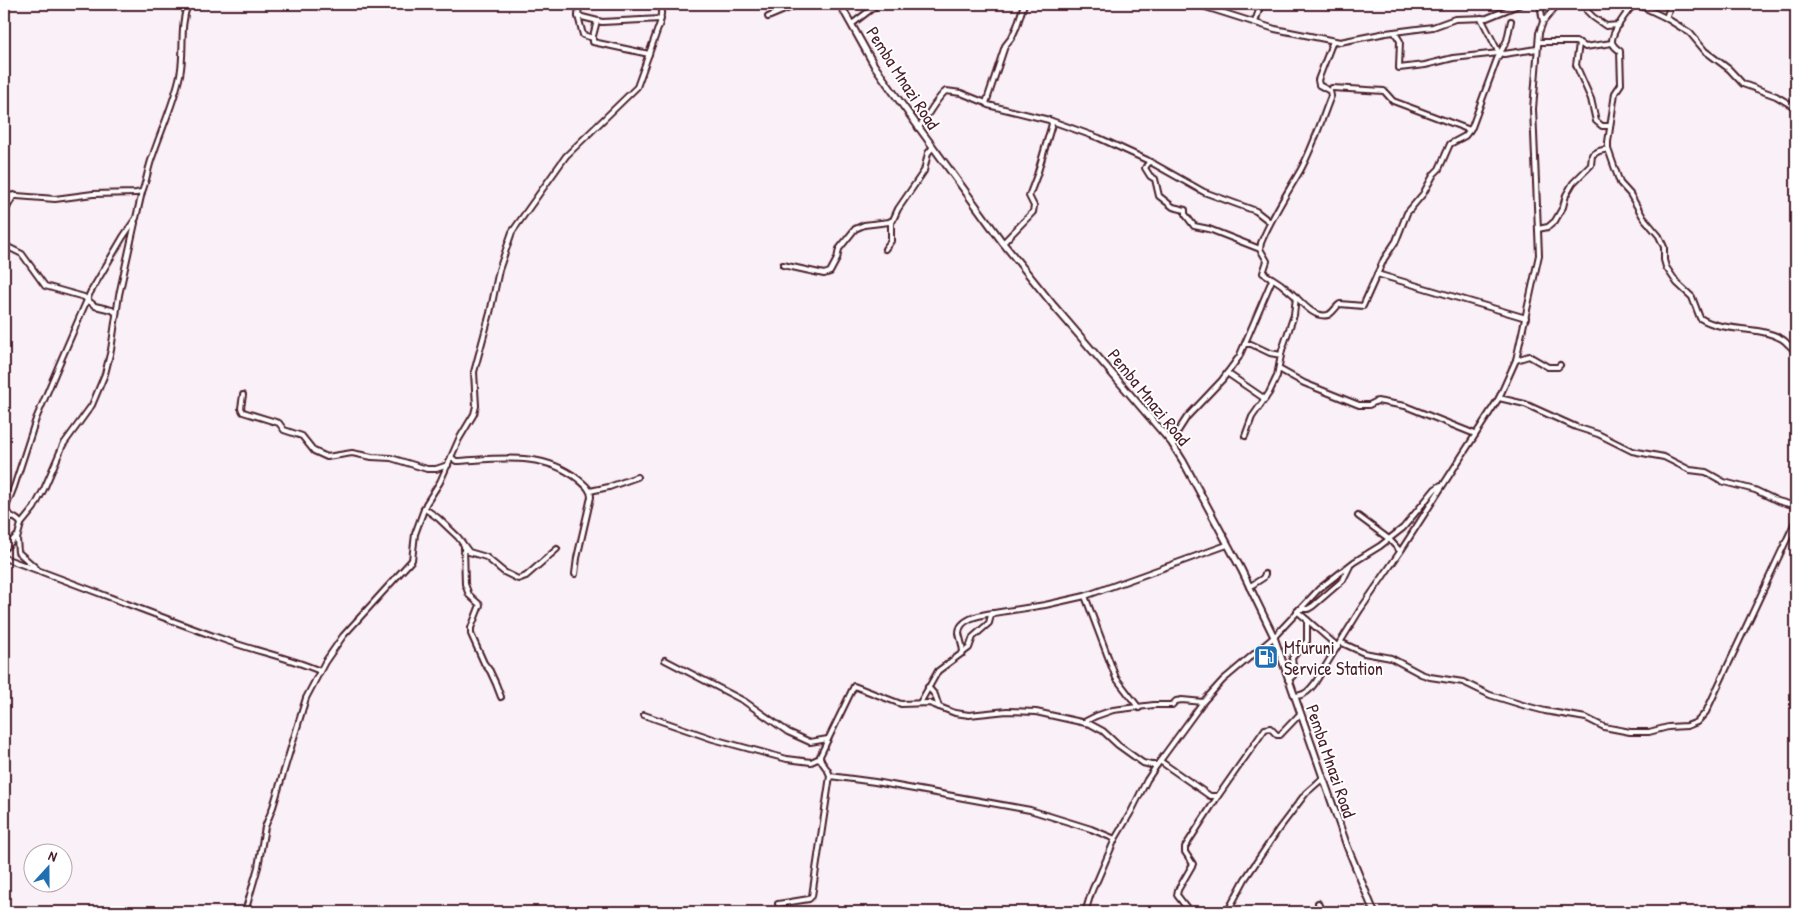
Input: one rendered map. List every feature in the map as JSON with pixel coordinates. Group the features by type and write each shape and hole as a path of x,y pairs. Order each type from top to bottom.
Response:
{"main road":[{"name":"Pemba Mnazi Road","path":"840,4 874,65 1003,243 1054,306 1171,442 1183,460 1274,637 1347,846 1373,912"}],"street":[{"path":"38,570 18,552 17,536 21,524 34,508 44,489 63,445 94,400 108,362 116,313 147,171 169,113 181,74 184,52 182,35 188,4"},
{"path":"566,4 572,6 579,5 578,16 583,35 593,38"},
{"path":"245,912 258,867 264,832 306,698 320,671 349,630 412,560 414,534 424,508 440,482 474,414 476,406 474,372 499,270 512,232 566,156 636,86 661,19 662,4"},
{"path":"768,17 799,4"},
{"path":"852,24 878,4"},
{"path":"986,103 1005,46 1017,26 1024,4"},
{"path":"1196,4 1275,29 1340,42 1432,27 1455,19 1481,18 1495,15 1521,4"},
{"path":"1255,22 1261,4"},
{"path":"1540,4 1543,22"},
{"path":"1294,696 1300,696 1308,691 1499,398 1516,360 1538,264 1533,109 1539,33 1543,22 1558,4"},
{"path":"1585,4 1587,11 1604,25 1619,25"},
{"path":"1612,43 1619,25 1636,4 1666,18 1690,33 1706,51 1729,69 1743,84 1776,96 1796,108"},
{"path":"1666,18 1671,4"},
{"path":"4,15 4,24"},
{"path":"578,16 597,21 661,19"},
{"path":"1481,18 1497,51 1500,53"},
{"path":"597,21 593,42 649,54"},
{"path":"1149,162 1145,168 1150,176 1155,179 1158,195 1173,206 1185,210 1185,214 1189,216 1194,226 1209,229 1260,249 1266,258 1263,272 1281,284 1306,307 1320,314 1330,314 1340,304 1344,303 1363,306 1396,241 1407,213 1423,194 1434,174 1439,169 1450,144 1463,138 1470,130 1500,53 1507,40 1511,21"},
{"path":"1395,33 1400,41 1400,68 1425,65 1453,58 1538,49"},
{"path":"1260,249 1270,222 1300,171 1314,141 1331,96 1330,91 1319,85 1318,80 1333,41"},
{"path":"1538,42 1578,43 1585,47 1612,43"},
{"path":"1578,43 1580,46 1576,65 1591,99 1596,121 1602,126 1610,126"},
{"path":"1612,43 1620,51 1621,84 1615,93 1608,149 1620,183 1630,194 1643,217 1659,236 1664,247 1666,268 1677,283 1692,297 1700,318 1726,327 1779,338 1784,340 1796,352"},
{"path":"1332,88 1384,91 1393,100 1470,130"},
{"path":"918,128 930,114 940,96 946,91 961,93 990,106 1018,111 1099,138 1149,162 1204,192 1256,211 1270,222"},
{"path":"1003,243 1033,212 1034,206 1029,196 1052,124 1051,121"},
{"path":"885,249 890,241 892,222 924,171 928,153 933,147"},
{"path":"1538,229 1548,227 1555,221 1573,183 1591,165 1592,155 1608,149"},
{"path":"4,196 14,195 55,199 94,194 142,192"},
{"path":"4,213 14,195"},
{"path":"21,524 19,520 4,510 36,419 88,300 123,237 136,218"},
{"path":"783,265 829,273 836,263 839,249 857,228 892,222"},
{"path":"4,245 22,254 45,286 88,300 95,306 112,310 116,313"},
{"path":"1378,274 1526,318"},
{"path":"1171,442 1187,417 1240,357 1272,280 1270,277"},
{"path":"1245,436 1252,417 1265,399 1279,369 1281,356 1294,315 1296,298"},
{"path":"1245,344 1251,344 1270,354 1281,356"},
{"path":"1516,360 1529,356 1548,368 1560,365"},
{"path":"1279,369 1304,383 1359,405 1369,405 1377,401 1405,406 1475,434"},
{"path":"1227,373 1265,399"},
{"path":"243,395 241,408 243,412 279,423 284,430 302,436 314,451 323,456 333,458 352,453 391,458 432,469 448,465"},
{"path":"1499,398 1525,404 1576,427 1598,434 1632,451 1664,457 1690,470 1706,472 1724,482 1755,490 1778,501 1796,506"},
{"path":"451,458 456,461 522,458 534,460 561,468 590,491 591,497 577,558 576,574"},
{"path":"590,491 609,487 637,477"},
{"path":"1085,912 1092,897 1092,887 1097,881 1115,839 1158,763 1203,702 1223,680 1274,637 1319,590 1351,564 1403,528 1435,489 1442,485"},
{"path":"424,508 454,533 461,540 464,547 465,584 469,595 480,605 471,628 471,634 501,697"},
{"path":"1358,516 1389,539 1400,551"},
{"path":"1298,610 1307,620 1338,644 1364,653 1391,658 1421,674 1439,679 1463,682 1490,695 1526,706 1586,718 1604,727 1638,733 1668,727 1687,726 1698,722 1706,712 1796,520"},
{"path":"4,549 17,536"},
{"path":"963,653 959,632 961,627 971,619 992,613 1045,605 1085,596 1227,544"},
{"path":"464,547 472,554 486,556 509,575 519,580 557,549"},
{"path":"4,558 215,637 286,657 320,671"},
{"path":"1298,610 1311,608 1334,586 1341,582 1351,564"},
{"path":"1249,587 1263,578 1264,574"},
{"path":"1085,596 1116,678 1139,708"},
{"path":"920,703 938,671 971,646 975,635 989,623 992,613"},
{"path":"1288,680 1294,674 1292,658 1307,641 1307,620"},
{"path":"665,660 744,701 788,732 810,742 828,739"},
{"path":"644,714 713,739 787,759 811,762 820,758 854,686 901,704 929,703 955,713 969,715 1002,711 1036,712 1096,726 1118,745 1144,762 1150,765 1158,763 1210,796 1218,796"},
{"path":"928,687 935,695 939,707"},
{"path":"1084,722 1113,710 1154,705 1172,705 1176,701 1182,700 1203,702"},
{"path":"1190,912 1177,895 1178,890 1194,864 1185,852 1185,847 1265,729 1270,728 1277,735 1280,735 1300,714"},
{"path":"778,904 809,899 812,896 830,776 829,771 820,758"},
{"path":"830,776 875,782 1030,810 1077,824 1115,839"},
{"path":"1231,912 1230,906 1233,900 1266,846 1306,793 1323,778"},
{"path":"1318,903 1322,912"}],"place":[{"name":"Mfuruni Service Station","path":"1266,657"}]}
